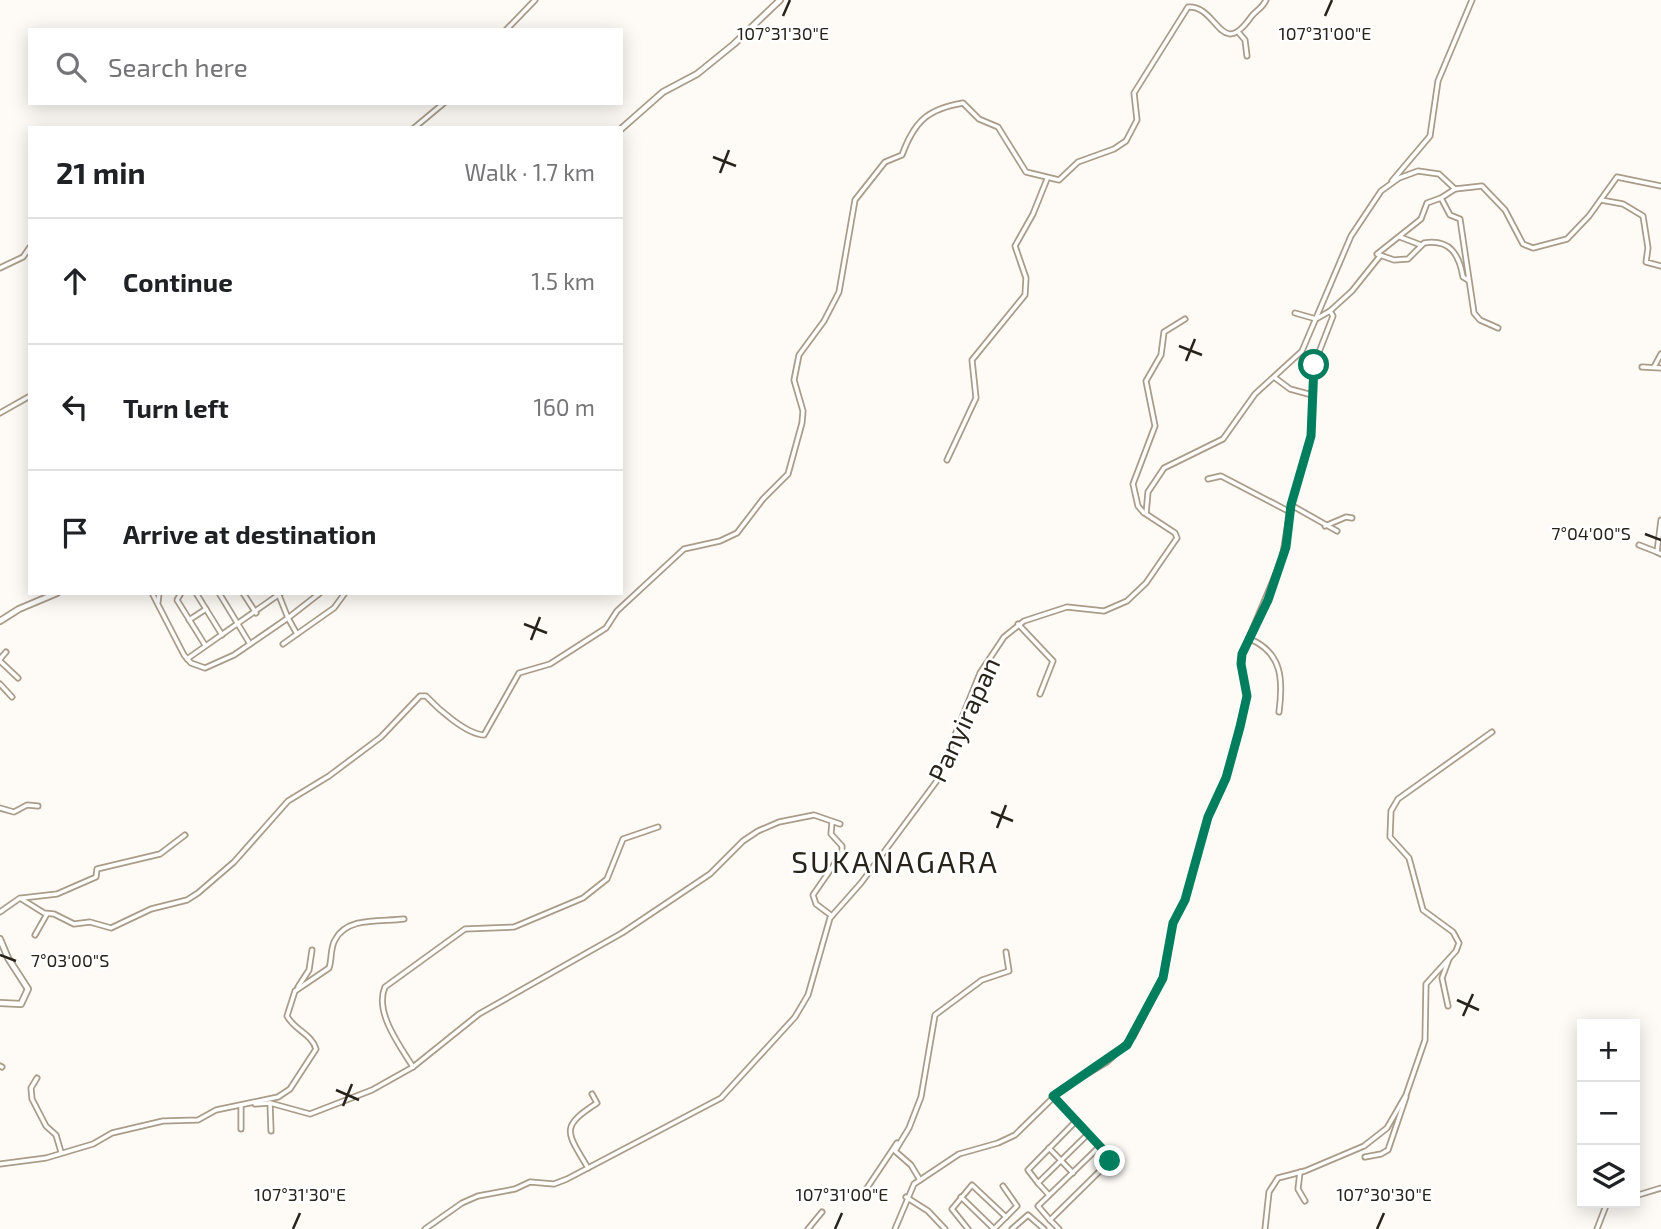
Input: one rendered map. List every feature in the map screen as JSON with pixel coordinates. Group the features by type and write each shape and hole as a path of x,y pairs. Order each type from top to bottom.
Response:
{"street":[{"path":"508,28 535,0"},
{"path":"623,127 663,92 697,74 734,44 780,0"},
{"path":"1239,33 1266,0"},
{"path":"1146,514 1148,492 1164,468 1223,439 1249,400 1302,351 1354,228 1430,136 1438,81 1472,0"},
{"path":"20,898 47,914 54,914 74,925 90,922 111,928 152,908 190,898 234,862 288,801 329,776 382,737 420,696 426,696 440,712 468,731 484,735 519,673 550,664 606,628 617,611 684,549 726,538 742,529 763,499 785,478 793,464 803,411 795,388 797,362 839,292 855,200 885,162 902,155 912,129 922,118 964,103 979,119 998,127 1026,172 1059,180 1078,162 1114,149 1126,141 1138,120 1134,93 1188,7 1201,9 1223,31 1239,33 1245,40 1247,57"},
{"path":"416,126 442,105"},
{"path":"1390,183 1412,172 1428,171 1439,174 1455,189"},
{"path":"1295,313 1316,319 1331,311 1352,291 1380,256 1378,252 1421,219 1427,203 1455,189 1484,188 1505,210 1523,244 1530,248 1567,239 1619,176 1661,186"},
{"path":"947,460 976,398 972,360 1025,295 1026,278 1015,246 1033,214 1047,179"},
{"path":"1441,198 1450,215 1460,219 1474,313 1480,320 1498,328"},
{"path":"1601,200 1623,204 1643,216 1648,248 1646,262 1661,267"},
{"path":"1399,236 1421,245 1438,243 1456,251 1463,276 1468,280"},
{"path":"1380,256 1408,259 1421,245"},
{"path":"0,268 23,257 28,250"},
{"path":"895,1229 906,1197 920,1180 959,1154 998,1143 1015,1135 1053,1096 1127,1045 1163,978 1173,923 1185,900 1208,817 1226,778 1240,727 1247,696 1241,658 1282,559 1291,505 1309,446 1314,365 1333,316 1331,311"},
{"path":"1146,514 1139,506 1133,484 1155,426 1146,381 1161,355 1164,332 1185,319"},
{"path":"1654,367 1661,354"},
{"path":"1642,367 1661,368"},
{"path":"1273,376 1290,389 1312,395"},
{"path":"0,413 28,397"},
{"path":"1208,479 1221,476 1290,512"},
{"path":"1291,505 1336,531"},
{"name":"Panyirapan","path":"425,1229 470,1199 530,1182 554,1184 588,1168 721,1098 741,1079 796,1017 804,1004 832,916 858,887 934,786 980,673 1004,637 1018,624 1066,607 1110,610 1138,593 1177,538 1175,533 1146,514"},
{"path":"1324,526 1346,517 1352,518"},
{"path":"1639,545 1659,553 1661,520"},
{"path":"0,621 19,609 52,595"},
{"path":"153,595 187,659 199,667 213,667 289,618 318,595"},
{"path":"158,602 159,595"},
{"path":"180,595 177,600 205,645"},
{"path":"197,595 222,635"},
{"path":"220,595 250,644"},
{"path":"244,595 256,613"},
{"path":"187,659 256,613 278,595"},
{"path":"279,595 297,634"},
{"path":"283,644 334,608 344,595"},
{"path":"189,620 206,609"},
{"path":"1018,624 1053,661 1040,694"},
{"path":"1250,639 1270,651 1279,664 1279,712"},
{"path":"6,652 0,660 18,678"},
{"path":"0,684 12,697"},
{"path":"1365,1157 1388,1150 1426,1034 1426,984 1458,947 1457,937 1423,910 1409,858 1390,837 1391,811 1408,790 1492,732"},
{"path":"0,808 14,812 27,805 38,806"},
{"path":"0,1164 61,1153 93,1144 112,1133 163,1121 198,1120 216,1110 270,1103 307,1114 322,1112 414,1067 468,1021 598,948 698,882 758,831 779,822 814,815 840,824"},
{"path":"832,821 831,834 842,846 842,853 813,895 816,904 832,916"},
{"path":"414,1067 395,1037 382,1004 385,987 465,929 514,927 583,898 610,874 623,839 658,827"},
{"path":"0,912 20,898 59,894 96,877 97,869 160,854 186,835"},
{"path":"35,935 47,914"},
{"path":"295,992 329,968 334,940 344,931 365,921 404,919"},
{"path":"0,939 8,958 28,989 21,1004 0,1003"},
{"path":"255,1104 288,1092 316,1049 312,1040 294,1028 287,1016 295,992 309,970 312,950"},
{"path":"861,1196 889,1150 909,1128 923,1091 935,1015 982,980 1009,971 1006,952"},
{"path":"1448,1006 1442,978 1450,958"},
{"path":"37,1078 31,1088 32,1099 47,1129 56,1135 61,1153"},
{"path":"588,1168 570,1130 575,1117 597,1102 592,1094"},
{"path":"1265,1229 1270,1188 1282,1176 1300,1172 1374,1140 1387,1128 1406,1095"},
{"path":"1050,1220 1110,1161 1100,1146 1053,1096"},
{"path":"270,1103 271,1131"},
{"path":"241,1106 242,1129"},
{"path":"1049,1195 1028,1171 1076,1121"},
{"path":"1038,1183 1088,1134"},
{"path":"898,1142 896,1153 911,1165 920,1180"},
{"path":"1059,1229 1038,1206 1100,1146"},
{"path":"1049,1148 1073,1172"},
{"path":"1300,1172 1298,1189 1305,1201"},
{"path":"968,1229 952,1211 974,1184 1006,1217"},
{"path":"961,1197 994,1229 1018,1204 1003,1186"},
{"path":"1640,1194 1661,1188"},
{"path":"906,1197 928,1211 945,1229"},
{"path":"1597,1229 1605,1208"},
{"path":"808,1229 822,1212"},
{"path":"1016,1228 1028,1215 1044,1229"}],"district":[{"name":"SUKANAGARA","path":"895,861"}],"route":[{"path":"1110,1161 1110,1157 1053,1096 1107,1062 1127,1045 1163,978 1173,923 1185,900 1189,877 1208,817 1222,789 1238,736 1247,696 1241,664 1242,654 1268,600 1286,547 1291,505 1311,436 1314,365"}]}
